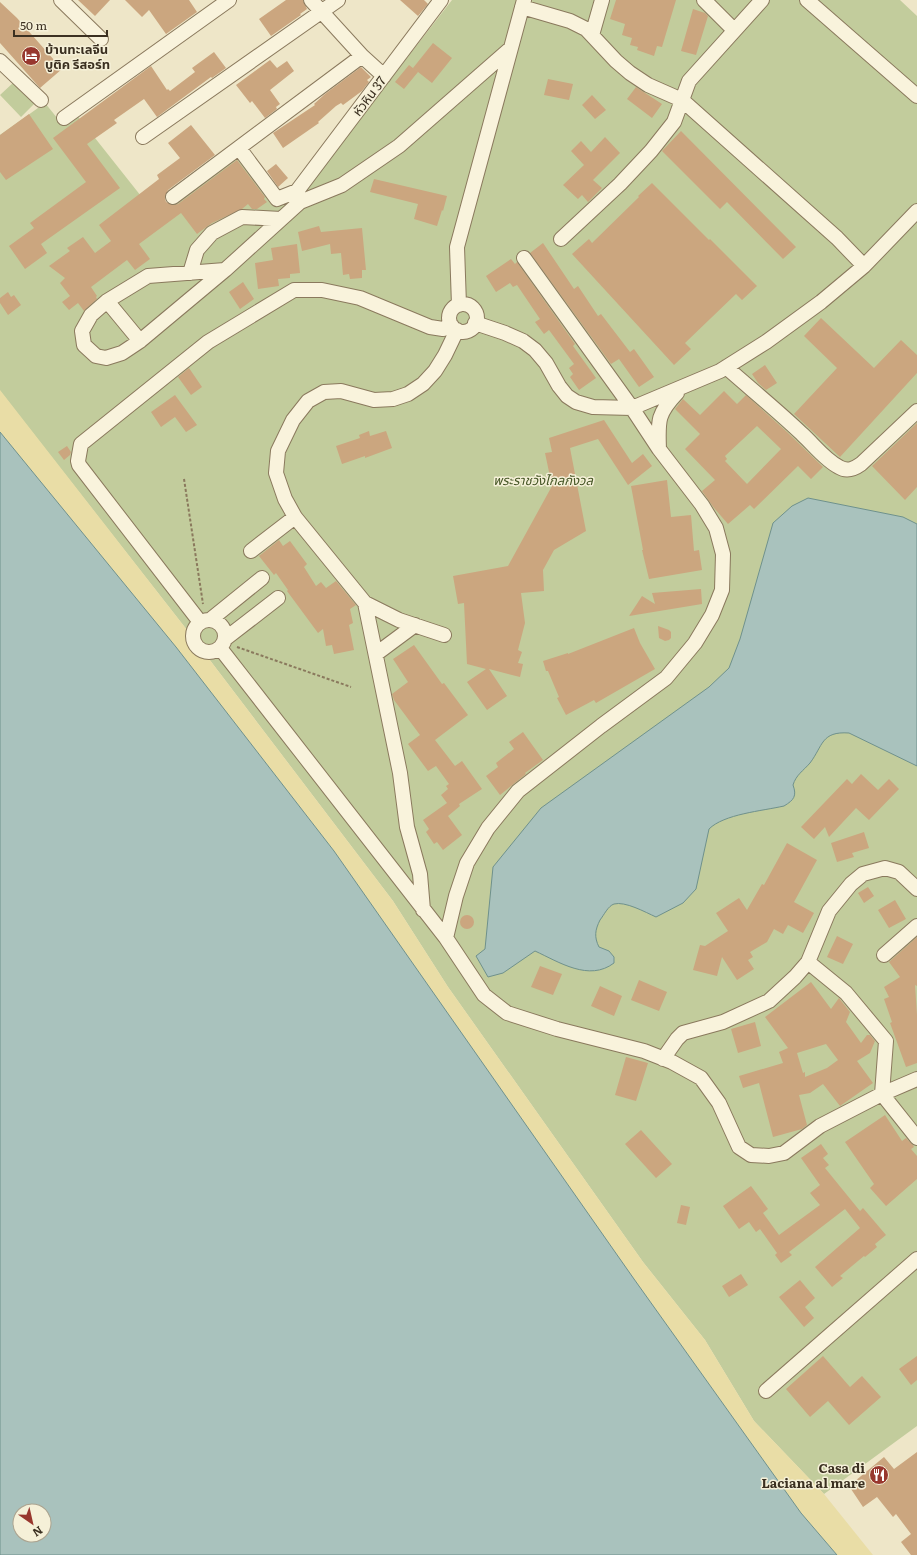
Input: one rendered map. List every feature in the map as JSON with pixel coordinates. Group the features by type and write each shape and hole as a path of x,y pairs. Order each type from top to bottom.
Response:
{"street":[{"path":"61,0 101,38"},
{"path":"64,118 229,0"},
{"path":"311,0 362,56 384,76"},
{"path":"143,137 338,0"},
{"name":"หัวหิน 37","path":"238,148 278,199 297,191 441,0"},
{"path":"592,35 602,0"},
{"path":"704,0 734,30"},
{"path":"561,239 620,184 651,151 674,122 689,80 762,0"},
{"path":"807,0 917,96"},
{"path":"459,305 457,247 523,3 570,21 586,30 616,61 630,73 648,85 682,100 837,238 864,266"},
{"path":"225,270 148,276 107,301 91,315 82,331 84,345 96,356 106,358 122,353 140,341 225,270 300,202 342,185 399,146 511,48"},
{"path":"173,197 362,56"},
{"path":"0,61 41,100"},
{"path":"475,323 523,341 535,350 546,363 559,386 567,396 576,402 594,407 632,408 682,388 726,367 766,342 821,302 864,266 916,214"},
{"path":"190,273 197,250 212,233 242,217 281,219"},
{"path":"446,938 456,896 467,863 488,828 498,815 518,791 601,726 666,678 695,643 712,615 722,590 723,554 716,528 702,505 659,449 632,408 524,258"},
{"path":"455,328 449,320 450,312 459,305 465,304 473,308 476,316 475,323 469,330 465,331 455,328 443,329 430,327 360,298 322,290 294,290 208,342 81,444 78,461 79,465 205,620 216,621 221,624 224,629 223,643 446,938 484,995 507,1013 557,1030 644,1051 701,1078 718,1103 739,1147 751,1155 769,1156 784,1153 820,1126 882,1094 917,1079"},
{"path":"107,301 140,341"},
{"path":"444,635 399,620 365,602 295,517 285,499 276,473 278,451 293,420 308,401 324,392 341,391 374,400 393,399 408,394 423,384 435,371 445,355 455,328"},
{"path":"726,367 832,462 847,470 855,468 861,464 917,411"},
{"path":"659,449 659,418 665,406 682,388"},
{"path":"251,550 295,517"},
{"path":"262,578 205,620 193,631 192,637 197,647 207,652 212,652 278,598"},
{"path":"365,602 400,773 407,826 420,874 424,910"},
{"path":"376,654 415,625"},
{"path":"663,1059 676,1039 683,1033 724,1022 769,1001 795,977 808,962 829,911 851,884 863,874 885,868 899,872 917,889"},
{"path":"884,955 917,926"},
{"path":"808,962 846,993 886,1041 882,1094 917,1138"},
{"path":"766,1391 917,1258"}],"path":[{"path":"184,479 205,620"},
{"path":"223,643 351,687"}],"green space":[{"name":"พระราชวังไกลกังวล","path":"452,0 900,0 917,16 917,1426 824,1494 754,1421 705,1340 643,1262 448,987 393,901 209,659 192,649 187,630 0,391 0,135 45,103 62,124 76,114 156,215 238,154 277,206 301,194"},
{"path":"14,82 35,103 21,117 0,95"}],"sand":[{"path":"0,390 187,630 188,641 192,649 209,659 393,901 448,987 643,1262 705,1340 754,1421 824,1494 873,1555 837,1555 801,1513 634,1279 334,851 176,647 0,432"}],"water":[{"path":"0,432 176,647 334,851 634,1279 801,1513 837,1555 0,1555"},
{"path":"808,498 903,517 917,524 917,766 849,733 833,734 824,741 810,763 796,778 793,785 795,795 790,802 784,806 734,816 716,824 709,829 696,889 683,903 656,917 619,903 614,904 606,911 597,927 596,937 599,947 609,951 614,957 614,963 594,971 584,970 564,965 535,951 503,973 488,977 476,956 485,949 493,867 541,808 709,687 729,668 740,639 773,523 792,506"}],"building":[{"path":"78,0 110,0 95,16"},
{"path":"125,0 189,0 197,12 166,34 149,10 142,17"},
{"path":"286,0 303,0 307,9 300,14 301,15 271,36 259,19"},
{"path":"400,0 424,0 428,4 418,16"},
{"path":"616,0 676,0 662,47 657,46 654,56 637,50 638,47 630,45 632,38 622,35 625,24 610,19"},
{"name":"บ้านทะเลจีน บูติค รีสอร์ท","path":"0,2 17,18 62,69 40,88 0,43"},
{"path":"693,9 705,13 708,16 696,55 681,51"},
{"path":"433,43 452,58 432,83 413,68"},
{"path":"214,52 226,68 212,78 211,77 157,117 144,99 114,120 117,123 87,144 120,188 41,244 47,253 25,269 9,246 34,228 30,223 86,182 53,138 151,66 167,90 168,89 170,91 195,72 192,68"},
{"path":"270,60 277,68 287,61 294,71 270,90 280,104 276,107 277,109 265,118 252,101 250,103 236,85"},
{"path":"409,65 418,72 404,89 395,82"},
{"path":"361,67 371,77 367,80 369,82 362,91 343,105 341,103 336,106 318,122 319,123 283,148 273,133 315,105 314,104 325,94"},
{"path":"548,79 573,84 569,100 544,95"},
{"path":"636,87 662,104 652,118 627,99"},
{"path":"592,95 606,110 595,119 582,105"},
{"path":"29,114 53,149 6,180 0,172 0,135"},
{"path":"191,125 215,155 168,190 165,198 166,202 174,205 178,204 237,160 265,197 264,199 267,202 257,209 252,209 248,204 242,209 212,223 197,234 181,213 139,244 150,259 135,270 127,260 91,287 97,296 97,299 84,311 78,303 69,310 62,302 70,296 60,283 65,278 49,266 70,251 67,248 83,237 95,253 111,241 99,225 159,179 157,175 180,158 168,143"},
{"path":"681,131 796,247 783,259 727,202 720,209 662,151"},
{"path":"605,137 620,153 593,180 602,188 588,202 582,195 578,199 563,185 584,165 571,151 581,141 591,152"},
{"path":"276,164 288,178 278,187 267,171"},
{"path":"374,179 447,196 437,226 414,219 418,204 370,192"},
{"path":"652,183 757,286 742,300 736,294 685,343 691,349 674,365 572,254 589,239 592,243"},
{"path":"319,226 321,232 362,228 366,270 362,270 362,278 350,279 349,274 343,275 341,253 331,254 330,244 302,251 298,232"},
{"path":"543,243 574,289 578,286 598,316 601,314 630,352 634,349 654,377 639,387 619,359 611,364 530,253"},
{"path":"297,244 300,273 290,274 290,278 278,279 279,286 258,289 255,263 273,260 271,248"},
{"path":"511,259 515,264 517,262 575,344 573,346 596,378 579,390 570,377 573,374 569,368 574,364 549,330 544,334 535,322 540,319 517,285 513,287 510,283 496,292 486,276"},
{"path":"243,282 254,299 240,309 229,292"},
{"path":"8,292 11,297 14,295 21,305 8,315 0,303 0,298"},
{"path":"821,318 874,368 901,340 917,355 917,373 840,457 794,414 837,368 804,336"},
{"path":"765,365 777,383 766,390 758,383 752,374"},
{"path":"189,368 202,387 191,395 178,377"},
{"path":"724,391 737,404 746,395 823,467 811,479 798,466 754,509 750,505 728,524 702,491 715,480 685,449 700,434 675,409 683,399 700,415","holes":["757,426 781,449 747,484 725,461 727,459 725,456"]},
{"path":"175,395 197,425 186,432 175,417 161,427 151,412"},
{"path":"604,420 632,463 643,454 652,466 628,485 598,439 570,448 586,531 554,550 543,570 544,591 521,593 525,623 518,650 522,652 518,663 523,664 520,677 489,669 507,696 487,710 467,682 486,669 467,664 464,603 458,604 453,576 508,566 552,486 545,453 552,452 549,438"},
{"path":"917,423 917,487 905,500 872,466"},
{"path":"369,431 370,436 386,431 392,448 365,458 365,456 342,464 336,446 360,438 359,435"},
{"path":"67,446 71,452 70,455 64,460 58,452"},
{"path":"667,480 671,517 691,515 694,551 699,550 702,570 649,579 642,550 631,486"},
{"path":"279,540 283,546 290,541 307,564 304,567 316,586 321,582 326,588 336,581 356,605 350,609 353,623 349,625 354,650 334,654 332,645 326,646 323,629 318,633 287,591 288,590 276,573 274,575 259,556"},
{"path":"701,589 702,604 629,616 642,596 655,604 652,593"},
{"path":"658,626 671,632 671,638 669,640 665,641 659,638"},
{"path":"634,628 640,643 655,669 596,703 594,700 566,715 557,698 559,697 548,671 546,671 543,661 568,654"},
{"path":"414,645 442,684 444,683 468,715 435,740 455,766 462,761 482,789 459,804 460,806 448,816 462,835 443,850 437,842 434,844 426,832 429,829 423,820 447,803 441,795 448,789 446,786 449,784 436,766 428,771 408,744 420,735 394,700 392,694 408,682 393,659"},
{"path":"523,732 543,760 525,773 526,774 500,795 486,776 498,767 496,763 514,749 509,742"},
{"path":"861,774 878,790 889,779 899,789 869,820 856,808 829,837 825,827 814,839 801,827 847,779 852,784"},
{"path":"864,832 869,848 852,853 854,857 837,862 831,843"},
{"path":"787,843 817,860 794,902 814,913 803,933 788,925 783,934 774,929 767,942 750,952 753,957 748,960 754,969 737,980 722,957 717,976 693,970 700,945 705,946 728,931 716,913 739,898 747,910 762,884 764,885"},
{"path":"868,887 874,896 864,903 858,893"},
{"path":"895,900 906,919 889,928 878,910"},
{"path":"467,915 472,917 474,922 472,927 467,929 462,927 460,922 462,917"},
{"path":"837,936 853,944 843,964 827,957"},
{"path":"917,937 917,986 915,985 917,1015 917,1063 906,1067 890,1023 892,1022 884,999 889,997 884,987 900,977 889,962"},
{"path":"540,966 562,974 553,995 531,987"},
{"path":"639,980 667,992 659,1011 631,1000"},
{"path":"811,982 831,1009 839,998 850,1012 846,1022 861,1043 867,1035 870,1035 875,1041 870,1053 857,1061 873,1083 840,1106 823,1084 810,1093 799,1095 807,1125 802,1129 773,1137 759,1083 743,1088 739,1076 783,1063 779,1052 788,1048 765,1017","holes":["826,1044 838,1060 827,1068 805,1077 805,1072 803,1073 797,1053"]},
{"path":"600,986 622,996 614,1016 591,1006"},
{"path":"755,1022 761,1046 738,1053 731,1029"},
{"path":"626,1057 648,1063 636,1101 615,1095"},
{"path":"885,1115 902,1141 906,1138 913,1145 914,1147 911,1149 917,1156 917,1179 886,1206 870,1188 874,1184 845,1142"},
{"path":"641,1130 672,1164 656,1178 625,1144"},
{"path":"821,1144 828,1154 823,1158 829,1165 825,1168 860,1211 863,1208 886,1235 875,1244 877,1247 840,1276 843,1278 832,1287 815,1267 860,1228 845,1209 789,1252 792,1255 781,1263 775,1255 777,1253 760,1229 756,1232 749,1222 739,1229 723,1206 751,1186 768,1209 763,1213 779,1235 820,1205 810,1193 820,1185 801,1158"},
{"path":"681,1205 690,1207 686,1225 677,1223"},
{"path":"741,1274 748,1285 729,1297 722,1286"},
{"path":"800,1280 815,1298 805,1307 814,1318 804,1327 779,1297"},
{"path":"823,1356 850,1387 862,1376 881,1397 849,1425 828,1401 810,1417 786,1389"},
{"path":"917,1356 917,1380 911,1385 899,1369"},
{"path":"917,1452 917,1555 911,1555 901,1542 911,1534 896,1514 893,1517 877,1497 863,1507 849,1486 884,1457 894,1469"}],"place":[{"name":"บ้านทะเลจีน บูติค รีสอร์ท","path":"31,56"},
{"name":"Casa di Laciana al mare","path":"879,1475"}]}
